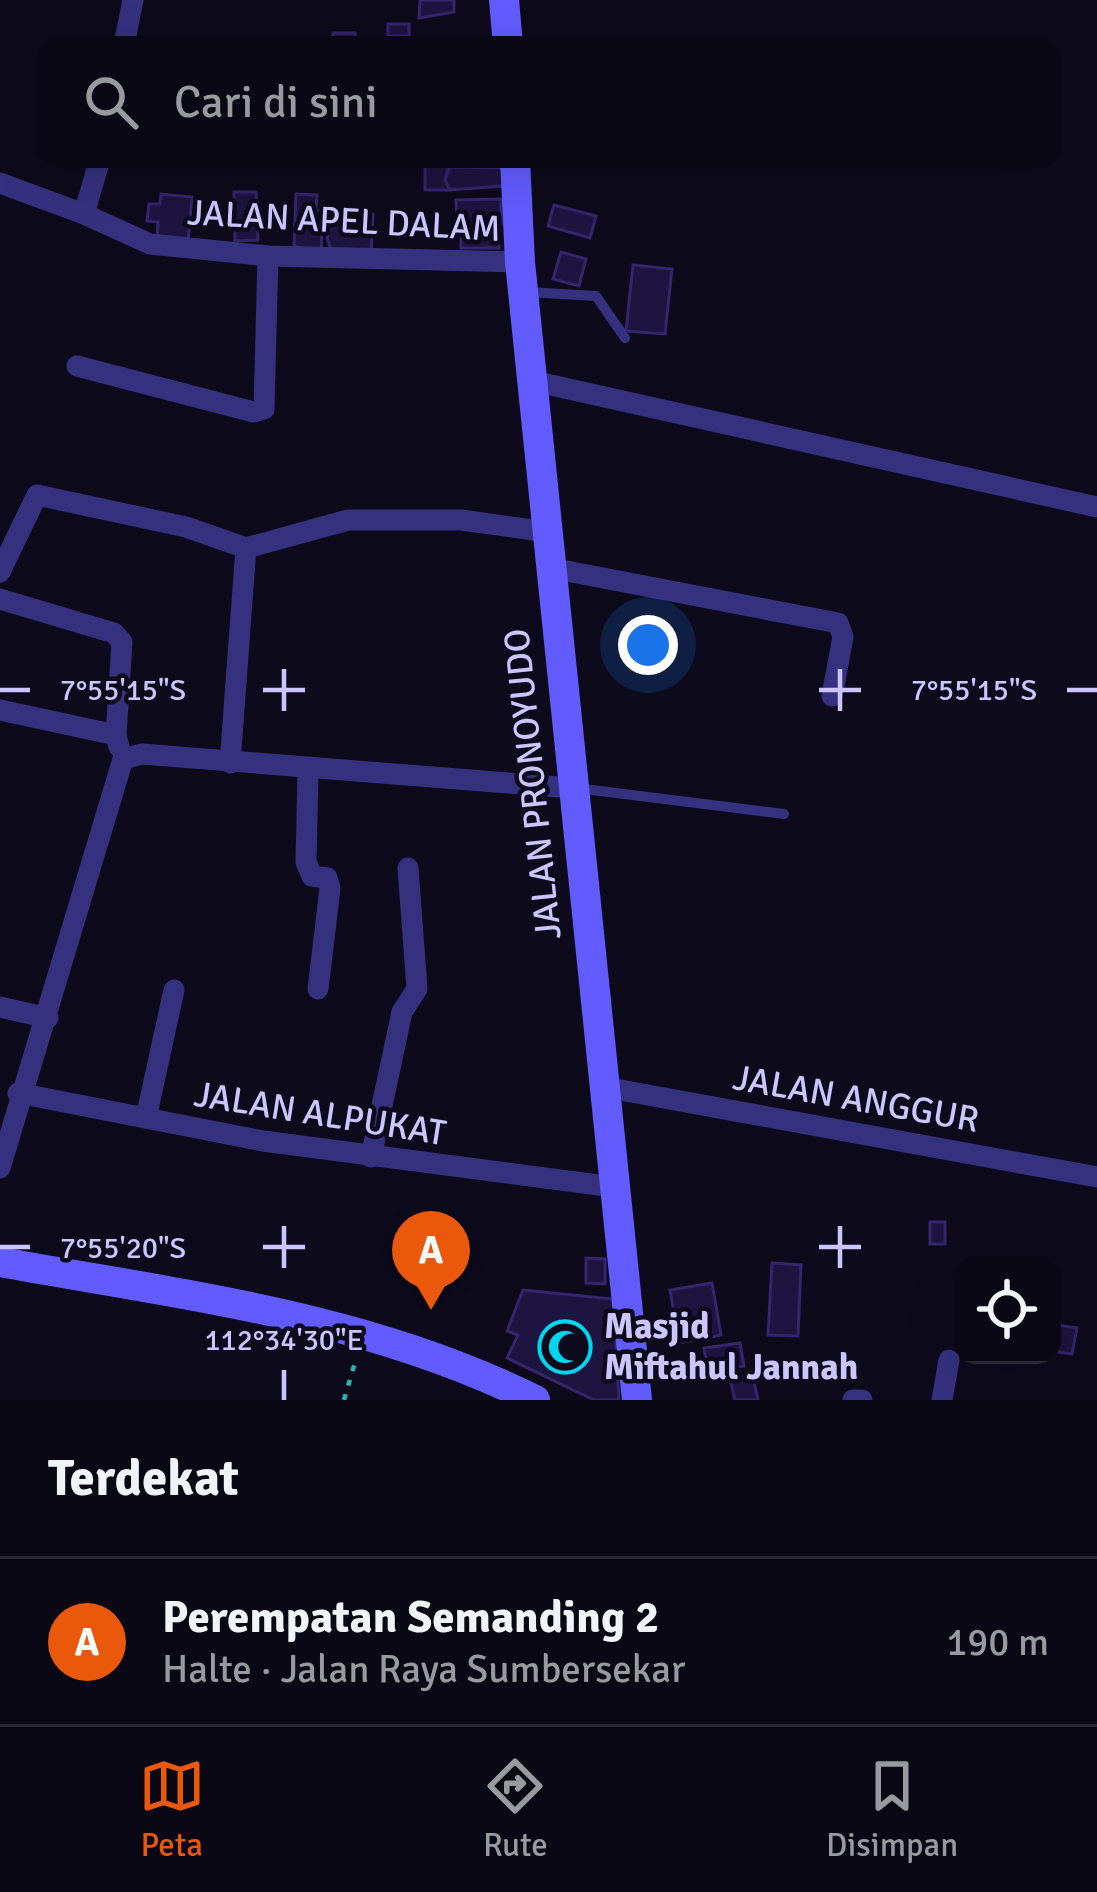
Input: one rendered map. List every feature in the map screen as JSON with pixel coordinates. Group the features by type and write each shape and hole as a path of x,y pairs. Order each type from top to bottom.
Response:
{"main road":[{"path":"505,0 507,36"},
{"name":"JALAN PRONOYUDO","path":"516,168 550,568 638,1400"},
{"path":"0,1262 364,1331 447,1358 535,1400"}],"street":[{"path":"126,36 133,0"},
{"path":"84,214 97,168"},
{"name":"JALAN APEL DALAM","path":"0,183 150,244 522,277"},
{"path":"77,366 170,394 254,412 264,410 268,399 268,256"},
{"path":"533,381 1097,507"},
{"path":"0,572 34,496 186,527 246,548 348,520 460,520 548,532"},
{"path":"230,763 246,548"},
{"path":"550,568 838,623 843,637 832,696"},
{"path":"0,599 114,633 122,642 116,735 123,759 47,1018 18,1094 0,1168"},
{"path":"0,710 116,735"},
{"path":"123,759 142,754 308,771 572,788"},
{"path":"308,771 306,862 313,876 326,878 330,888 318,989"},
{"path":"371,1157 399,1023 417,989 408,868"},
{"path":"146,1118 174,990"},
{"path":"0,1007 47,1018"},
{"name":"JALAN ANGGUR","path":"604,1087 1097,1178"},
{"name":"JALAN ALPUKAT","path":"18,1094 371,1157 614,1187"},
{"path":"942,1400 949,1360"},
{"path":"853,1400 862,1400"}],"lane":[{"path":"522,277 596,296 625,338"},
{"path":"572,788 784,814"}],"path":[{"path":"344,1400 364,1331"}],"building":[{"path":"420,0 454,0 454,12 419,18"},
{"path":"388,24 409,24 409,36 388,36"},
{"path":"425,168 448,168 445,180 450,190 425,190"},
{"path":"450,168 503,168 503,186 450,190 445,180"},
{"path":"234,192 256,192 258,240 235,241"},
{"path":"161,194 192,197 188,242 157,239 158,222 147,221 149,204 160,204"},
{"path":"296,194 317,195 316,211 323,211 321,254 294,246"},
{"path":"501,199 501,224 457,225 456,200"},
{"path":"554,205 596,216 590,238 548,226"},
{"path":"334,213 373,214 371,255 332,254 327,238"},
{"path":"461,227 499,227 499,248 461,248"},
{"path":"561,252 586,259 579,286 553,279"},
{"path":"633,265 672,269 665,334 626,331"},
{"path":"930,1222 945,1222 945,1244 930,1244"},
{"path":"586,1258 605,1259 605,1284 586,1283"},
{"path":"772,1263 801,1265 798,1336 768,1335"},
{"path":"712,1283 721,1335 679,1343 670,1290"},
{"name":"Masjid Miftahul Jannah","path":"523,1290 613,1299 619,1400 594,1400 507,1358 518,1335 507,1331"},
{"path":"1061,1325 1077,1328 1072,1354 1061,1352"},
{"path":"740,1343 744,1366 708,1372 704,1348"},
{"path":"752,1374 758,1400 735,1400 730,1379"}],"place":[{"name":"Perempatan Semanding 2","path":"431,1310"},
{"name":"Masjid Miftahul Jannah","path":"565,1347"}]}
